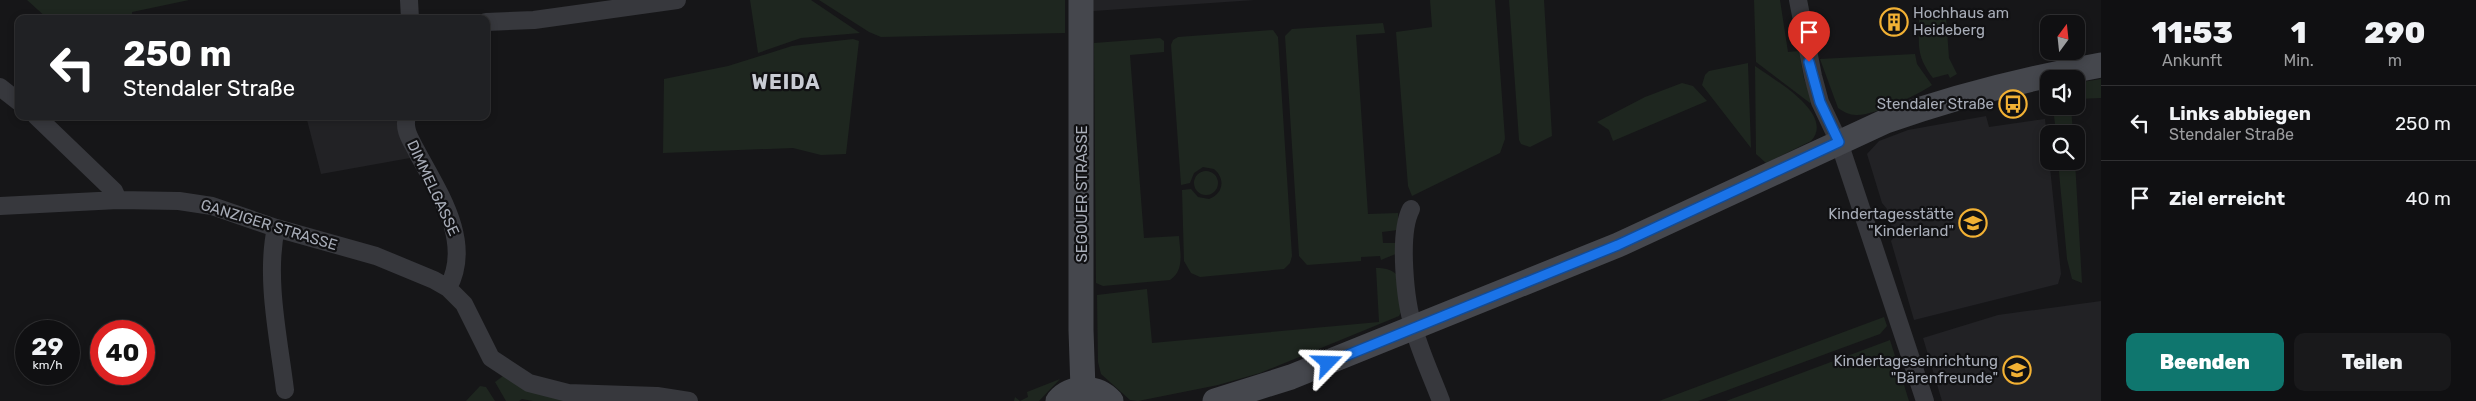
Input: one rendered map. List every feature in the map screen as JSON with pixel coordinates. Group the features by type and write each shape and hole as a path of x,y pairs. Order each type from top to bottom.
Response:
{"street":[{"path":"409,0 410,15"},
{"path":"490,22 552,18 677,0"},
{"name":"SEGOUER STRASSE","path":"1080,0 1081,330 1083,389"},
{"path":"1798,0 1812,76 1820,102 1839,142 1925,401"},
{"path":"1215,401 1291,377 1618,245 1886,120 1915,110 2045,75 2101,66"},
{"path":"0,87 15,99"},
{"path":"40,120 114,190 118,200"},
{"name":"DIMMELGASSE","path":"407,120 406,131 454,227 458,243 456,275 448,288"},
{"name":"GANZIGER STRASSE","path":"0,206 118,200 196,202 276,228 376,256 409,268 448,288 464,304 491,358 529,383 568,393 657,396 689,401"},
{"path":"1411,209 1405,219 1404,262 1413,328 1441,401"},
{"path":"276,228 273,277 285,390"},
{"path":"1058,401 1074,390 1083,389 1096,390 1111,401"}],"shaded area":[{"path":"27,0 189,0 132,12 132,15 44,15"},
{"path":"750,0 811,0 860,33 801,38 758,53"},
{"path":"819,0 1065,0 1065,33 881,37 869,32"},
{"path":"1093,0 1255,0 1093,11"},
{"path":"1430,0 1495,0 1505,139 1500,153 1412,196 1408,186 1396,32 1432,27"},
{"path":"1509,0 1544,0 1552,136 1530,147 1521,144 1519,140"},
{"path":"1754,0 1780,0 1788,52 1799,51 1804,79 1813,101 1810,103 1756,62"},
{"path":"1946,17 1949,58 1957,74 1950,78 1948,74 1933,78 1921,57 1919,19"},
{"path":"1383,23 1385,33 1356,35 1368,214 1398,213 1398,230 1382,232 1383,243 1399,243 1398,253 1381,260 1380,256 1361,257 1361,261 1307,265 1299,256 1285,36 1292,29"},
{"path":"1273,30 1278,37 1292,256 1290,263 1284,269 1200,277 1191,273 1184,261 1182,190 1191,189 1198,197 1209,199 1214,197 1220,190 1221,182 1218,173 1214,169 1203,167 1194,173 1190,183 1181,185 1171,45 1173,40 1178,37"},
{"path":"1160,38 1164,41 1164,52 1130,55 1144,238 1179,236 1180,266 1175,276 1170,280 1103,286 1096,283 1094,43"},
{"path":"853,39 859,41 846,154 821,155 793,148 663,153 664,79 728,66 792,46"},
{"path":"1915,54 1917,64 1932,85 1895,104 1873,112 1856,115 1838,108 1820,59"},
{"path":"1748,63 1751,148 1702,85 1705,75 1709,71"},
{"path":"1755,66 1799,98 1809,109 1815,120 1817,131 1811,141 1766,163 1756,154"},
{"path":"2101,79 2101,98 2085,99 2085,82"},
{"path":"1682,83 1693,86 1707,101 1613,141 1609,130 1597,122 1645,97"},
{"path":"2054,115 2072,115 2072,125 2055,125"},
{"name":"Kindertagesstätte \"Kinderland\"","path":"1986,116 1989,127 2045,119 2046,125 2040,125 2040,170 2050,170 2061,274 2058,284 1914,320 1891,241 1894,237 1887,209 1882,203 1867,154 1879,141 1908,130"},
{"path":"307,120 398,120 397,123 414,154 410,158 321,174"},
{"path":"2059,170 2076,170 2082,283 2072,279 2067,259"},
{"path":"1206,171 1214,175 1218,183 1214,191 1206,195 1198,191 1194,183 1198,175"},
{"path":"1376,268 1390,270 1400,278 1401,312 1399,316 1260,373 1218,385 1138,401 1130,400 1101,374 1098,362 1097,295 1147,289 1152,343 1379,322"},
{"name":"Kindertageseinrichtung \"Bärenfreunde\"","path":"2101,301 2101,401 1942,401 1923,338 1998,315"},
{"path":"1884,317 1887,326 1880,334 1698,401 1659,401"},
{"path":"1890,340 1909,401 1726,401"},
{"path":"503,376 587,401 533,401 522,399 519,401 506,401 495,382"},
{"path":"1060,379 1039,401 1020,401 1028,397 1027,392"},
{"path":"480,386 486,387 495,401 466,401"}],"place":[{"name":"Hochhaus am Heideberg","path":"1894,22"},
{"name":"Stendaler Straße","path":"2013,104"},
{"name":"Kindertagesstätte \"Kinderland\"","path":"1973,223"},
{"name":"Kindertageseinrichtung \"Bärenfreunde\"","path":"2017,370"}],"district":[{"name":"WEIDA","path":"786,82"}],"route":[{"path":"1328,363 1618,245 1839,142 1820,102 1809,62"}]}
